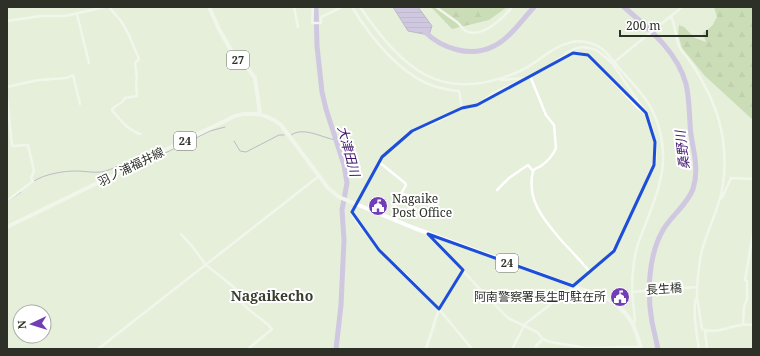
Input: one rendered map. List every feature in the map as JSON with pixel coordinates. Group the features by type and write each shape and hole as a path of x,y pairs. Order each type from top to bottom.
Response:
{"main road":[{"name":"27","path":"208,7 218,28 234,55 251,71 255,78 260,114"},
{"name":"羽ノ浦福井線","path":"7,227 235,116 243,114 260,114 281,125 328,188 340,197 356,204"},
{"name":"24","path":"356,204 430,234 608,299 624,311 633,324 641,348"}],"street":[{"path":"7,21 41,16 65,16 105,7"},
{"path":"109,7 121,21 139,59 135,63 137,96 125,98 112,110 119,121 134,132 140,134"},
{"path":"294,7 298,27"},
{"path":"312,7 312,23 320,23 321,17 342,7"},
{"path":"352,7 379,44 400,66 428,84 440,88 459,91 462,108"},
{"path":"360,7 373,26 407,63 418,72 448,83 464,85 499,79 520,71 557,47 573,41 590,43 608,54 645,99 653,112 658,125 663,152 663,165 658,187 634,261 633,292 635,321 633,324"},
{"path":"436,7 458,23 463,30 475,33 491,27 506,15 512,7"},
{"path":"614,62 682,7"},
{"path":"77,14 89,63"},
{"path":"669,18 674,24 676,39 680,50 691,62 711,98 717,113 722,133 725,164 723,184 720,200 702,250 696,287 702,329 705,331 707,349"},
{"path":"472,349 439,309 378,250 353,217 352,212 378,162 407,134 440,120 462,108 477,105 493,93 549,67 574,49 580,47 589,48 600,52 614,62 646,113 650,121 655,142 656,159 614,250 590,272 524,326 512,349"},
{"path":"561,57 573,53 584,53 588,55 638,108 646,113"},
{"path":"7,87 38,80 67,78 74,75 80,104"},
{"path":"530,76 546,115 554,125 556,148 544,164 533,171"},
{"path":"499,79 525,79"},
{"path":"7,97 12,146 28,145 34,171 31,178 33,180 7,201"},
{"path":"378,162 405,183 405,188 394,207 392,219"},
{"path":"497,190 509,178 528,165 533,171 531,193 543,220 590,272"},
{"path":"98,349 319,176"},
{"path":"720,200 731,178 753,179"},
{"path":"402,194 426,200"},
{"path":"743,324 744,307 747,299 747,281 745,280 753,233"},
{"path":"180,234 192,246 206,265 235,288 236,295 240,301 272,329 248,349"},
{"path":"430,234 474,284 508,318 537,332 543,339 550,342 587,348 641,348"},
{"path":"426,349 439,309 463,270"},
{"name":"長生橋","path":"633,292 696,287"},
{"path":"697,297 695,308 699,349"},
{"path":"705,331 723,330 737,324 753,325"},
{"path":"536,349 536,346 543,339"}],"highlighted area":[{"path":"573,53 588,55 646,113 655,142 654,165 614,251 573,286 428,234 463,270 439,309 379,250 352,212 382,157 412,131 462,108 477,105"}],"green space":[{"path":"431,7 507,7 489,20 452,29"},
{"path":"714,7 753,7 753,120 705,76 682,48 678,34 679,25 684,27 695,38 706,42 703,33 712,26 717,17"}],"shaded area":[{"path":"393,7 418,7 432,26 429,35 408,31"}],"waterway":[{"name":"大津田川","path":"316,7 317,46 322,92 344,165 347,183 342,210 344,240 341,305 336,349"},
{"name":"桑野川","path":"424,31 439,43 457,50 485,50 505,39 534,7"},
{"name":"桑野川","path":"624,7 661,41 676,61 682,72 686,84 689,103 691,135 695,162 696,175 693,189 687,200 663,230 654,251 649,287 650,311 658,349"},
{"path":"161,155 210,131 225,127"},
{"path":"291,135 307,132 336,140"},
{"path":"234,141 240,151 246,152 279,135 284,135"},
{"path":"34,181 43,176 60,172 101,172 123,164 136,162"},
{"path":"140,165 147,163"},
{"path":"7,202 21,192"}],"place":[{"name":"Nagaike Post Office","path":"378,206"},
{"name":"阿南警察署長生町駐在所","path":"620,297"}],"district":[{"name":"Nagaikecho","path":"272,296"}]}
